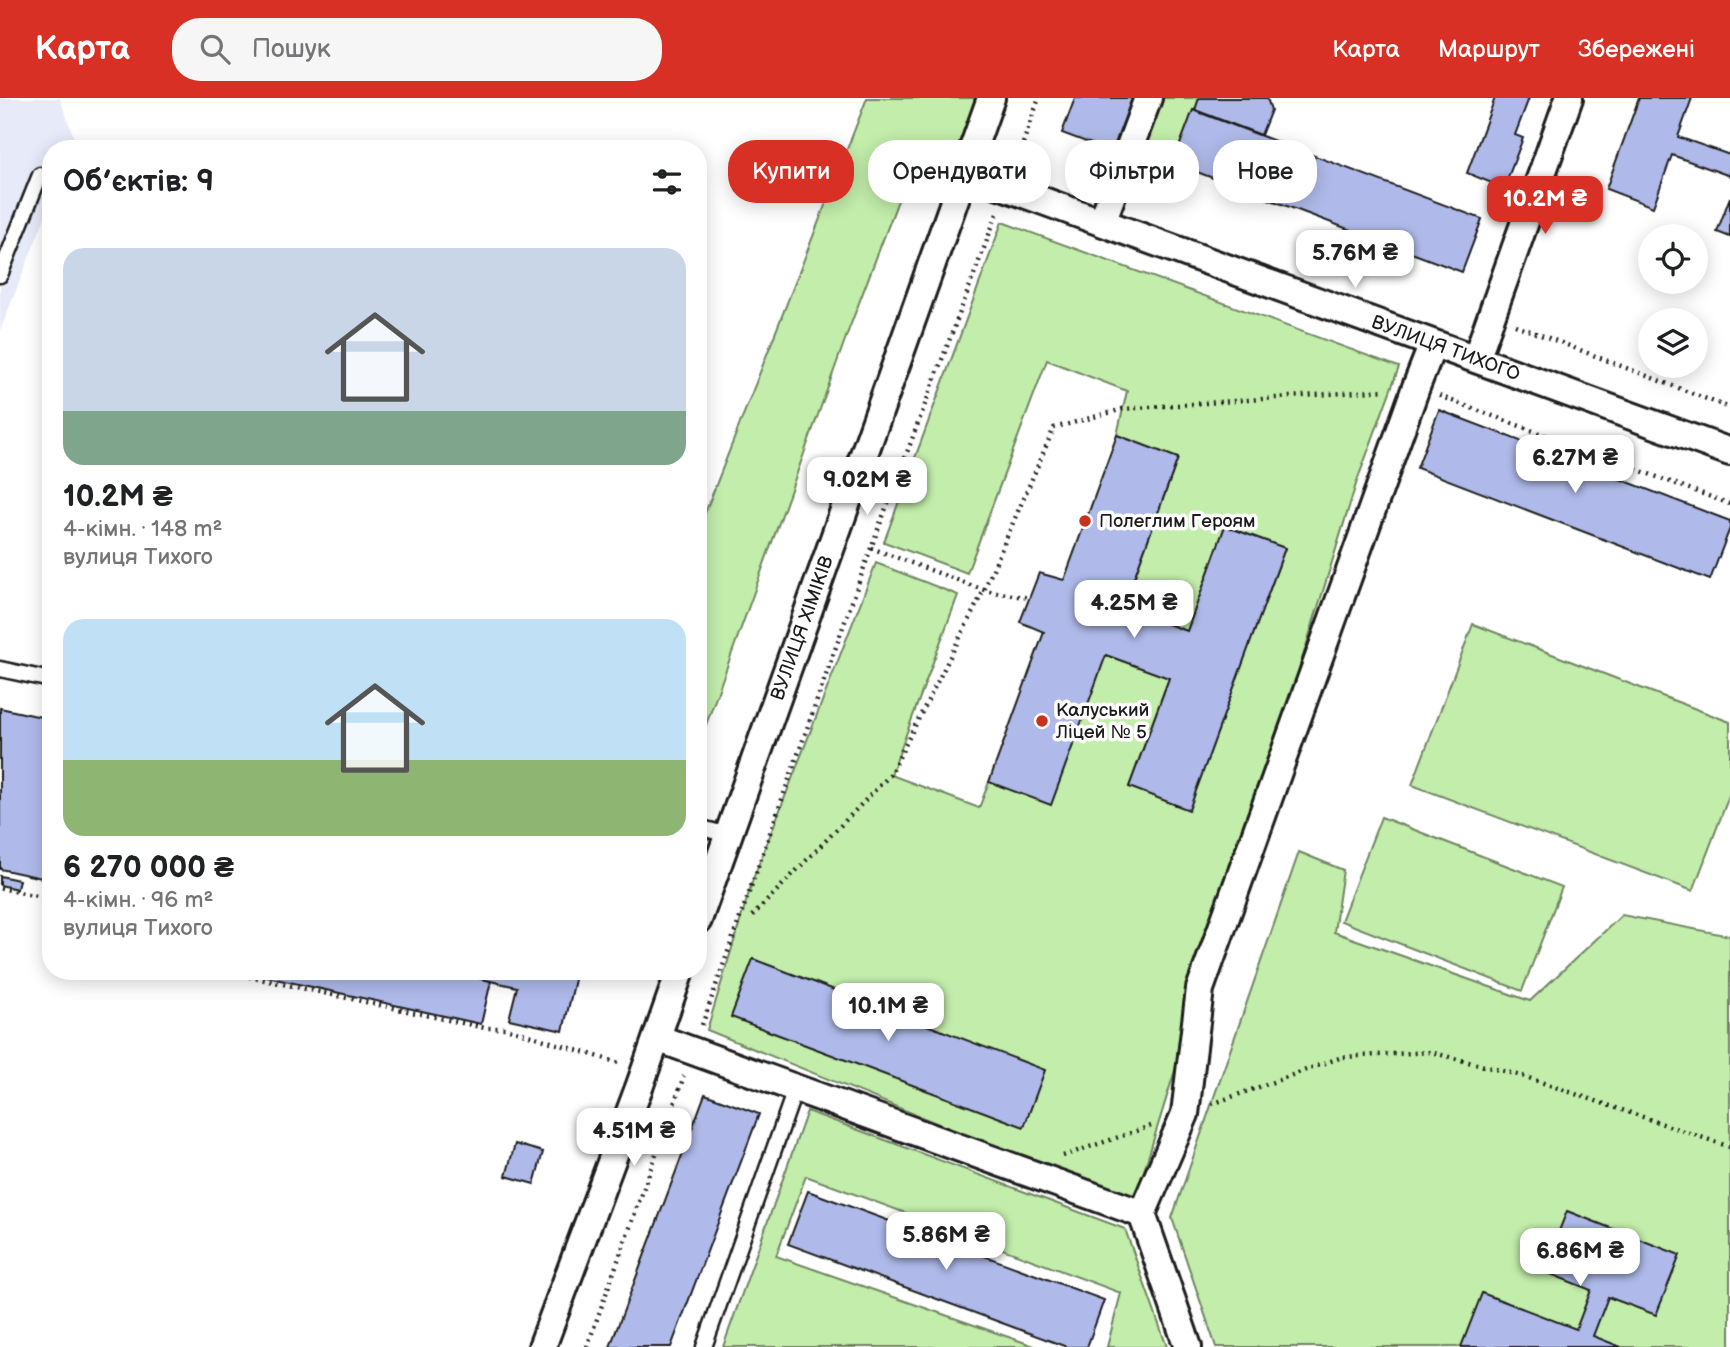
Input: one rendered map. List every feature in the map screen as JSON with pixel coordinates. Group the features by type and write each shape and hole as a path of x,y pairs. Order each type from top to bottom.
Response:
{"street":[{"name":"ВУЛИЦЯ ХІМІКІВ","path":"976,140 991,98"},
{"path":"1102,222 1148,98"},
{"path":"1476,359 1569,98"},
{"name":"ВУЛИЦЯ ХІМІКІВ","path":"707,894 953,203"},
{"name":"ВУЛИЦЯ ТИХОГО","path":"1049,203 1730,452"},
{"path":"1188,1347 1142,1214 1185,1114 1200,989 1433,344"},
{"path":"542,1347 677,980"},
{"path":"657,1038 1142,1214"}],"lane":[{"path":"0,275 40,175"},
{"path":"0,669 42,678"},
{"path":"707,829 728,835"},
{"path":"704,1347 796,1087"}],"path":[{"path":"1024,140 1039,98"},
{"path":"587,1347 871,548 1001,203"},
{"path":"1491,316 1730,408"},
{"path":"752,916 890,775 984,590 1054,428 1123,409 1416,387 1730,504"},
{"path":"871,548 984,590 1029,598"},
{"path":"0,888 42,897"},
{"path":"263,980 485,1028 506,1028 620,1063"},
{"path":"1033,1175 1055,1159 1342,1057 1430,1052 1526,1077 1730,1147"}],"shaded area":[{"path":"0,98 60,98 75,140 42,140 42,225 0,331"}],"green space":[{"path":"867,98 980,98 964,140 868,140 868,203 897,203 707,722 707,508 826,203 854,203 854,140 851,140"},
{"path":"1148,98 1200,98 1185,140 1133,140"},
{"name":"Калуський Ліцей № 5","path":"1002,222 1399,367 1357,481 1134,1203 707,1030 753,879 876,563 958,595 891,775 979,808 989,782 1106,655 1169,678 1129,787 1188,809 1285,548 1225,526 1187,631 1123,608 1178,458 1117,435 1127,391 1047,360 967,573 884,542"},
{"path":"1473,624 1730,722 1730,793 1693,891 1412,785"},
{"path":"1381,817 1562,887 1522,991 1341,921"},
{"path":"1299,852 1343,870 1334,932 1530,1001 1622,915 1730,936 1730,1347 1216,1347 1172,1218"},
{"path":"807,1111 1125,1229 1167,1347 1107,1347 1121,1293 806,1176 776,1256 1037,1347 723,1347"}],"building":[{"path":"1075,98 1139,98 1123,140 1081,140 1062,133"},
{"path":"1199,98 1267,98 1271,110 1261,135 1195,110"},
{"path":"1495,98 1529,98 1515,135 1523,138 1504,188 1467,173"},
{"path":"1639,98 1692,98 1678,137 1730,155 1730,176 1672,155 1653,207 1606,189"},
{"path":"1193,110 1273,140 1213,140 1213,178 1199,173 1199,140 1182,140"},
{"path":"1317,157 1482,219 1462,272 1279,203 1317,203"},
{"path":"1730,197 1730,237 1717,232"},
{"path":"1439,410 1730,521 1730,528 1710,580 1417,468"},
{"path":"1117,435 1178,458 1123,608 1187,631 1225,526 1285,548 1189,810 1129,787 1169,678 1106,655 1051,805 989,782 1044,632 1020,622 1039,573 1064,580"},
{"path":"0,708 42,717 42,878 0,869"},
{"path":"0,876 19,880 17,889 0,885"},
{"path":"753,959 1045,1070 1024,1127 731,1017"},
{"path":"280,980 487,980 491,981 481,1024"},
{"path":"486,980 575,980 563,1031 509,1019 517,987"},
{"path":"705,1094 759,1114 671,1347 610,1347"},
{"path":"515,1144 543,1152 534,1184 506,1176"},
{"path":"808,1191 1104,1300 1087,1347 1067,1347 788,1244"},
{"path":"1567,1211 1680,1255 1656,1315 1608,1297 1593,1336 1621,1347 1461,1347 1482,1293 1576,1329 1591,1290 1543,1271"}],"place":[{"name":"Полеглим Героям","path":"1085,521"},
{"name":"Калуський Ліцей № 5","path":"1042,721"}]}
